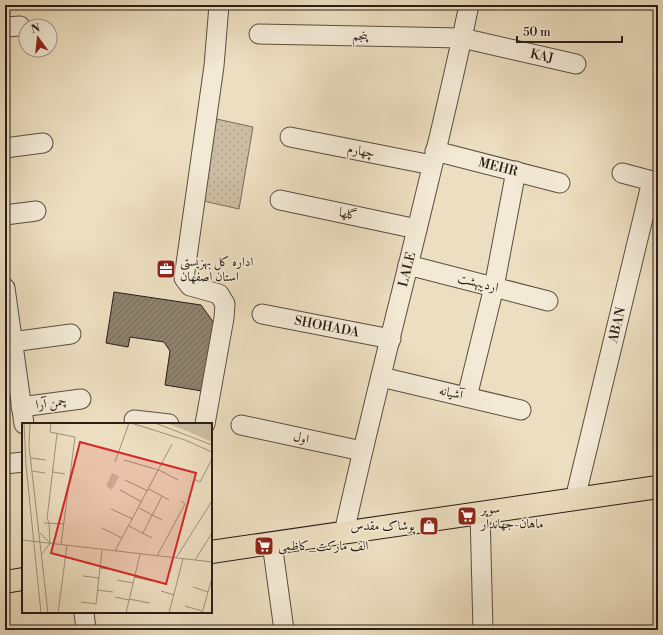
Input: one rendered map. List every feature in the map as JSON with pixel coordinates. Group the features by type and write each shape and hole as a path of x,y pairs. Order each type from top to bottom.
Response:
{"main road":[{"path":"212,552 658,487"},
{"path":"5,582 22,579"}],"street":[{"path":"205,423 226,310 225,304 219,294 190,286 184,278 215,58 219,5"},
{"name":"LALE","path":"344,533 362,451 391,339 469,5"},
{"name":"پنجم","path":"259,34 462,38"},
{"name":"KAJ","path":"462,38 576,64"},
{"name":"چهارم","path":"290,137 434,158"},
{"path":"5,148 44,143"},
{"name":"MEHR","path":"434,158 516,171 560,183"},
{"path":"467,397 494,287 516,171"},
{"name":"ABAN","path":"575,499 652,181 622,173"},
{"name":"گلها","path":"280,200 417,229"},
{"path":"5,215 36,211"},
{"name":"اردیبهشت","path":"408,266 548,301"},
{"path":"5,288 23,416"},
{"name":"SHOHADA","path":"262,314 391,339"},
{"path":"12,342 70,334"},
{"name":"آشیانه","path":"381,377 521,410"},
{"name":"چمن آرا","path":"23,416 81,399"},
{"path":"135,423 134,420 160,423"},
{"name":"اول","path":"241,425 362,451"},
{"path":"5,464 22,462"},
{"path":"480,513 483,630"},
{"path":"272,543 284,630"},
{"path":"84,613 86,630"}],"shaded area":[{"path":"212,118 253,127 239,209 199,200"}],"building":[{"path":"114,292 201,305 214,323 202,391 165,385 170,351 164,342 130,337 128,347 106,343"}],"place":[{"name":"اداره کل بهزیستی استان اصفهان","path":"166,269"},
{"name":"سوپر ماهان-جهاندار","path":"467,516"},
{"name":"پوشاک مقدس","path":"429,526"},
{"name":"الف مارکت_کاظمی","path":"264,546"}]}
